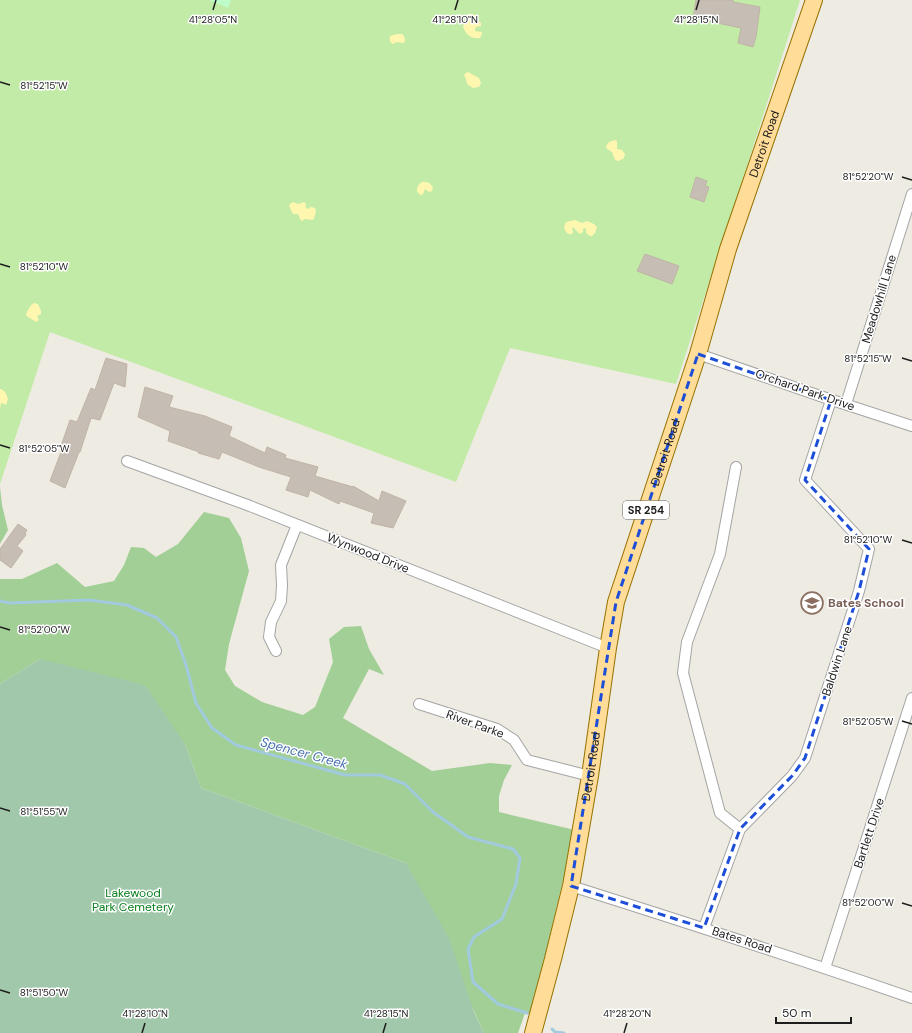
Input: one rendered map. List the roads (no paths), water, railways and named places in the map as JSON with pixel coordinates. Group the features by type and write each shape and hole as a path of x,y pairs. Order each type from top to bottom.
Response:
{"main road":[{"name":"Detroit Road","path":"533,1033 571,886 590,776 616,602 698,354 728,249 814,0"}],"street":[{"name":"Meadowhill Lane","path":"846,404 912,194"},
{"name":"Orchard Park Drive","path":"698,354 912,426"},
{"name":"Baldwin Lane","path":"704,928 740,829 792,776 805,758 859,590 869,549 805,480 831,400"},
{"name":"Wynwood Drive","path":"127,461 250,506 608,648"},
{"path":"736,467 720,554 687,642 683,673 720,813 740,829"},
{"path":"276,651 269,637 271,622 280,601 282,585 281,565 297,525"},
{"name":"Bartlett Drive","path":"826,968 912,698"},
{"name":"River Parke","path":"419,704 497,729 514,740 527,760 590,776"},
{"name":"Bates Road","path":"571,886 826,968 912,998"}],"waterway":[{"name":"Spencer Creek","path":"0,601 10,603 89,600 127,605 157,618 176,637 186,665 196,703 212,728 236,745 345,775 380,775 405,784 433,812 468,837 513,849 520,858 516,884 502,919 474,937 468,949 473,982 498,1004 527,1013"},
{"name":"Spencer Creek","path":"552,1029 555,1032 564,1033"}],"place":[{"name":"Bates School","path":"812,603"}],"park label":[{"name":"Lakewood Park Cemetery","path":"133,900"}]}
